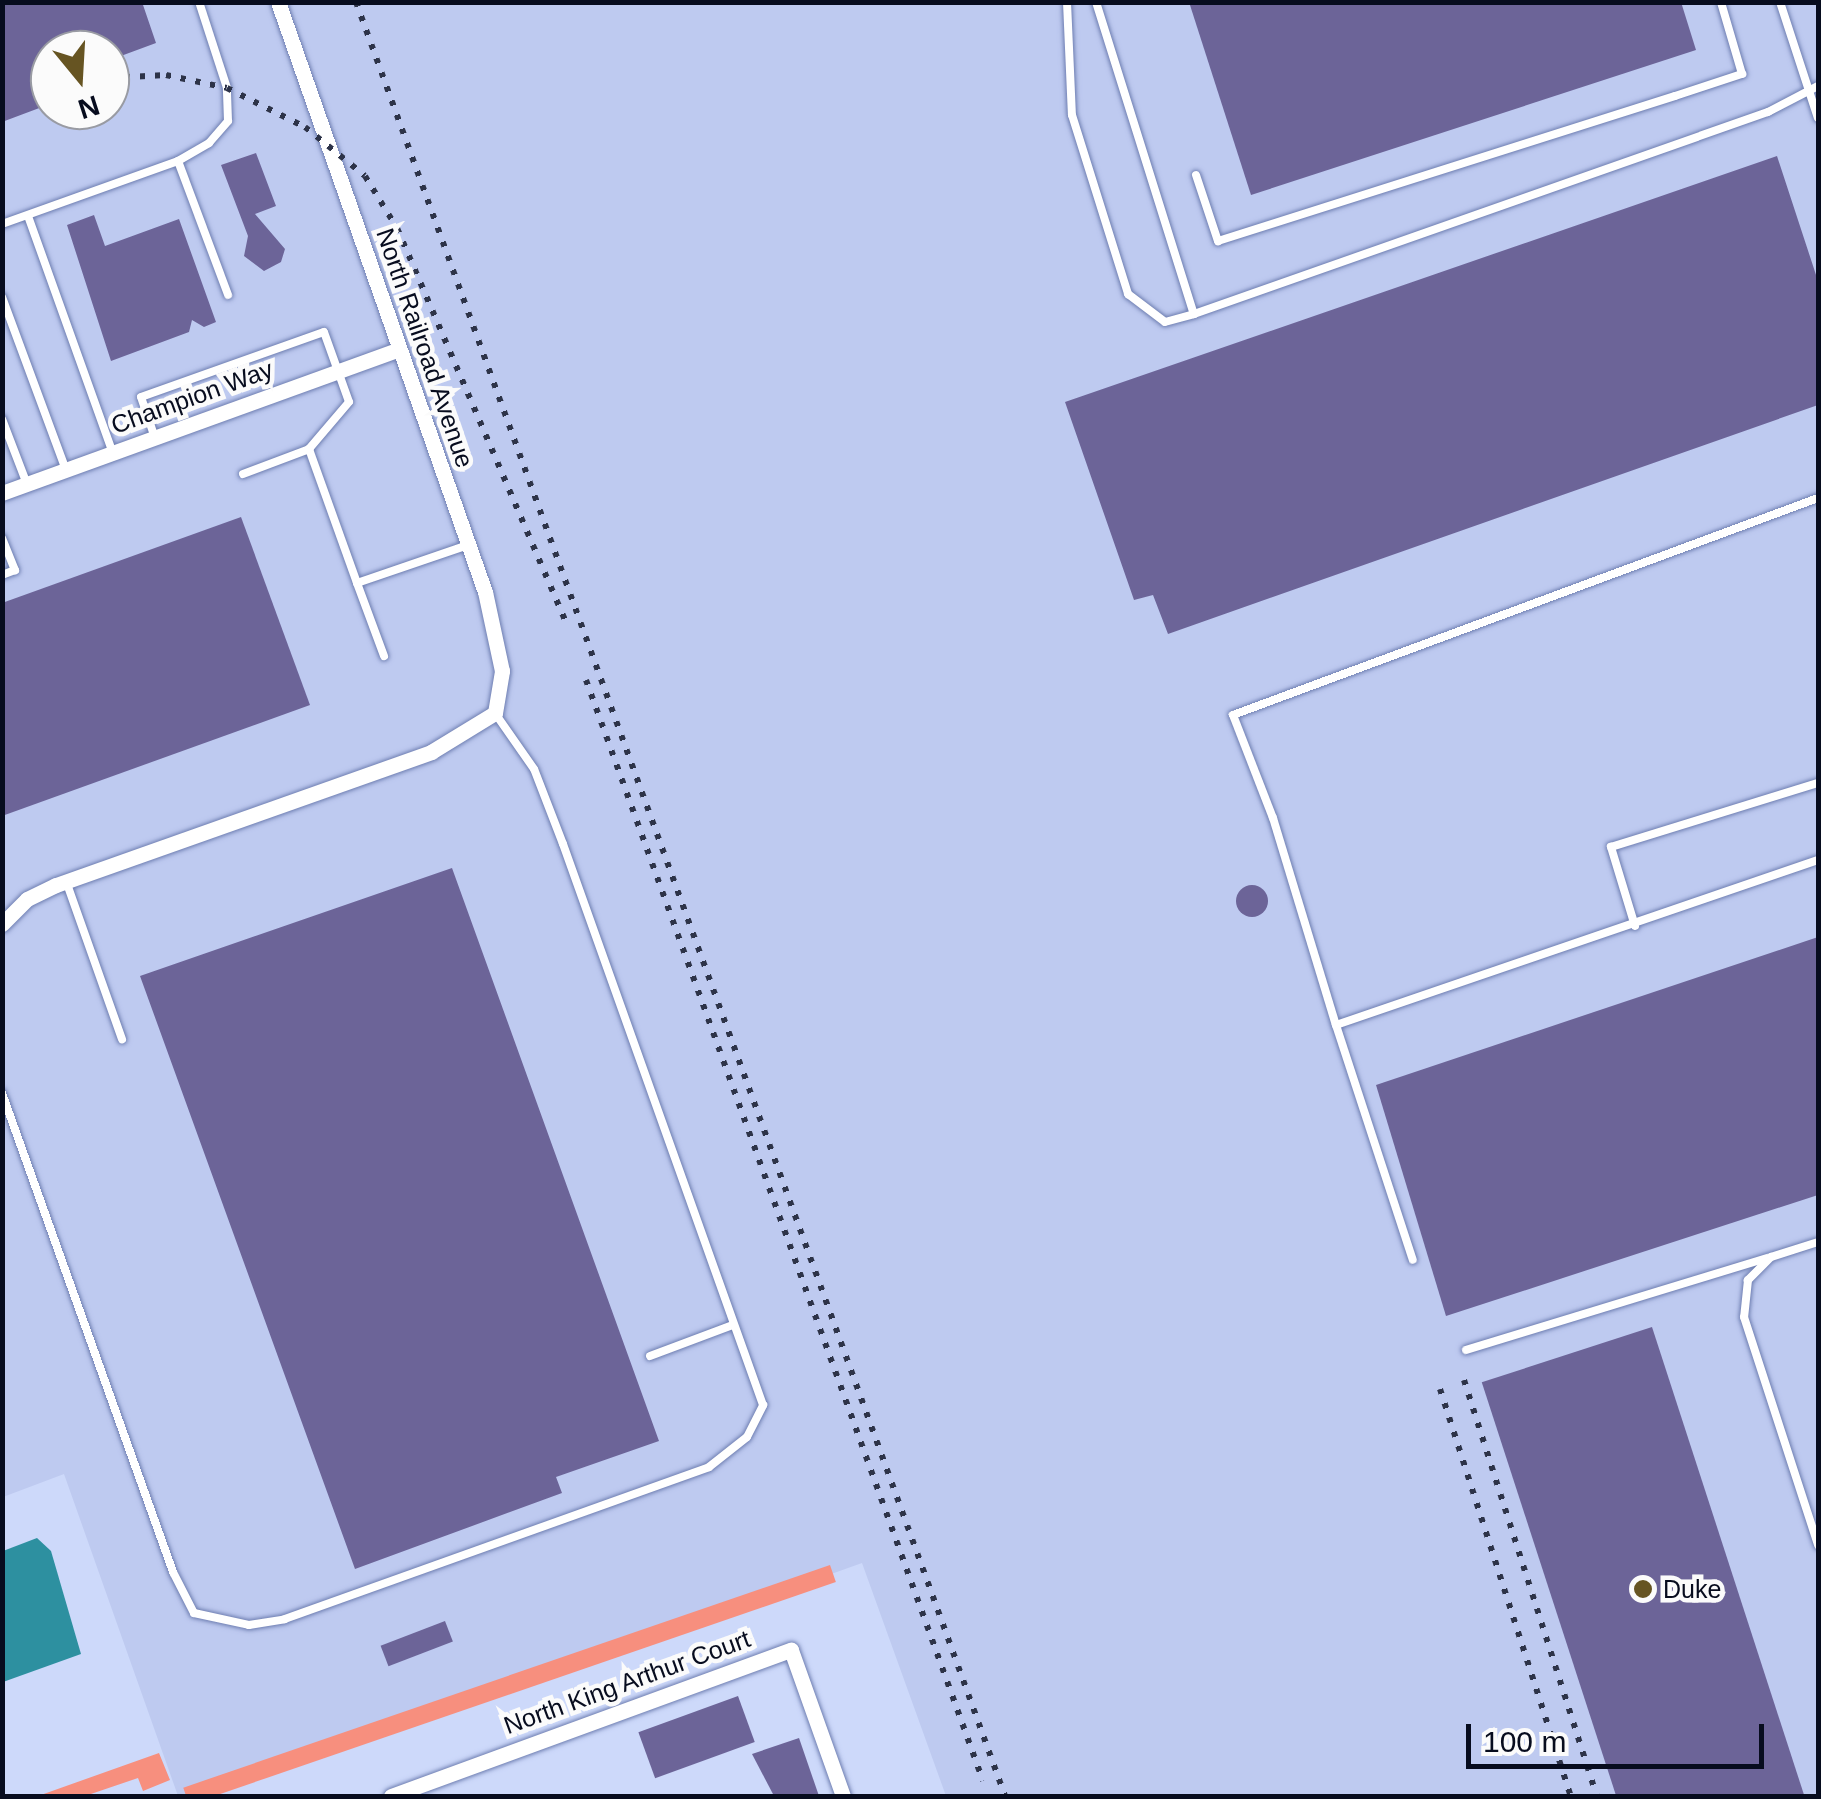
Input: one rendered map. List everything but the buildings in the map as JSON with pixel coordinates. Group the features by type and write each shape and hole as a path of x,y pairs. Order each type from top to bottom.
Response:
{"street":[{"name":"North Railroad Avenue","path":"278,2 496,627 502,671 495,713"},
{"name":"Champion Way","path":"2,493 398,349"},
{"path":"2,924 27,898 430,752 495,713"},
{"name":"North King Arthur Court","path":"391,1796 791,1650 843,1796"}],"lane":[{"path":"2,224 178,161 209,143 228,121 220,60 199,2"},
{"path":"1067,2 1072,115 1128,294 1165,322 1768,112 1818,86"},
{"path":"1096,2 1194,314"},
{"path":"1196,176 1218,240 1742,74 1721,2"},
{"path":"1780,2 1818,118"},
{"path":"178,161 228,295"},
{"path":"28,216 114,452"},
{"path":"2,296 66,470"},
{"path":"155,438 141,396 324,332 341,370 349,402 340,418 309,449 244,474"},
{"path":"2,419 28,484"},
{"path":"309,449 384,656"},
{"path":"1414,1260 1336,1024 1274,818 1232,715 1818,498"},
{"path":"2,538 15,570 2,575"},
{"path":"358,583 468,544"},
{"path":"2,1092 173,1572 194,1613 249,1624 285,1619 709,1467 747,1437 762,1405 534,769 495,713"},
{"path":"1636,926 1611,847 1818,783"},
{"path":"1336,1024 1636,926 1818,860"},
{"path":"66,882 122,1039"},
{"path":"1466,1350 1818,1242"},
{"path":"1771,1257 1748,1280 1744,1317 1818,1545"},
{"path":"650,1356 734,1325"}],"shaded area":[{"path":"3,3 1818,3 1818,1796 946,1796 862,1563 211,1796 178,1796 64,1474 3,1497"},
{"path":"37,1538 51,1551 81,1654 3,1682 3,1551"},
{"path":"830,1565 836,1582 214,1796 186,1796 183,1788"},
{"path":"159,1753 170,1780 143,1791 138,1778 85,1796 38,1796"}],"railway":[{"path":"356,2 1005,1796"},
{"path":"130,77 166,75 227,88 305,127 365,176 397,228 566,623"},
{"path":"586,680 983,1781"},
{"path":"1464,1380 1597,1796"},
{"path":"1440,1389 1571,1796"}],"place":[{"name":"Duke","path":"1643,1589"}]}
